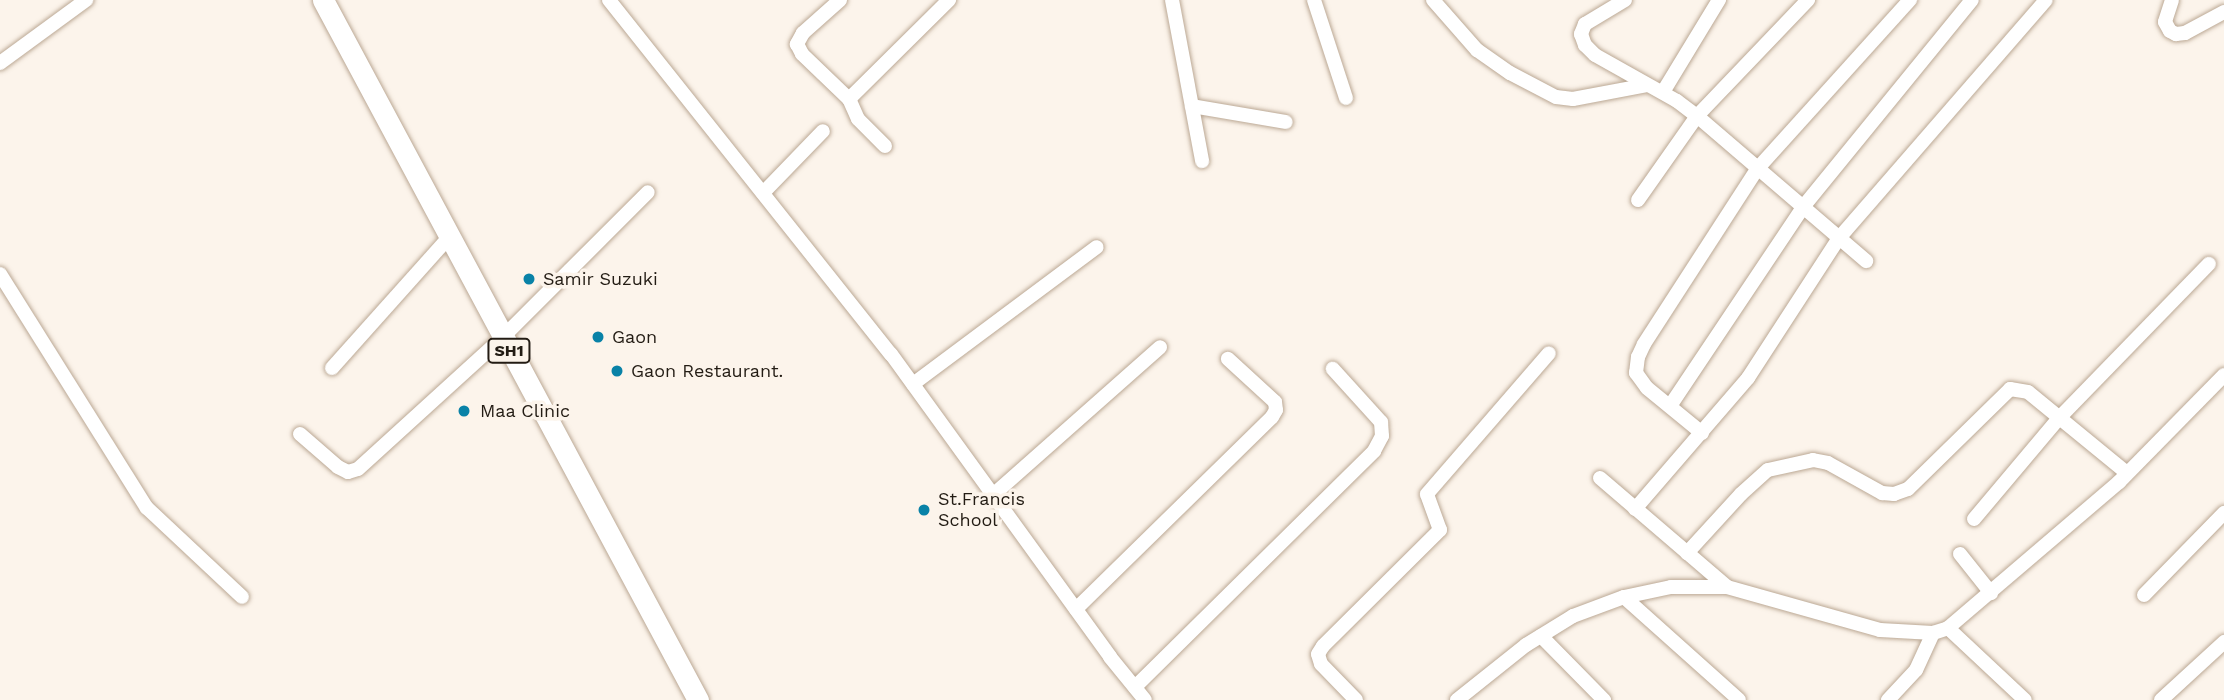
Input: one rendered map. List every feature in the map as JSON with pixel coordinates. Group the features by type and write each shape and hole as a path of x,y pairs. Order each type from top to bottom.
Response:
{"main road":[{"name":"SH1","path":"323,0 698,700"}],"street":[{"path":"0,64 86,0"},
{"path":"609,0 913,384 1076,610 1145,700"},
{"path":"840,0 803,33 797,44 802,54 849,99 858,119 885,146"},
{"path":"849,99 949,0"},
{"path":"1172,0 1202,161"},
{"path":"1314,0 1346,98"},
{"path":"1433,0 1477,50 1510,73 1556,97 1573,99 1647,85"},
{"path":"1625,0 1585,24 1581,34 1585,46 1595,55 1663,92 1697,116 1866,261"},
{"path":"1663,92 1719,0"},
{"path":"1638,200 1697,116 1808,0"},
{"path":"1702,433 1647,388 1636,373 1638,357 1758,168 1910,0"},
{"path":"1670,406 1803,207 1972,0"},
{"path":"1635,509 1748,378 1839,238 2046,0"},
{"path":"2172,0 2165,22 2170,31 2176,34 2185,33 2224,12"},
{"path":"1192,106 1286,122"},
{"path":"763,193 823,131"},
{"path":"300,434 338,467 348,472 358,469 502,338 648,192"},
{"path":"332,368 449,237"},
{"path":"913,384 1097,247"},
{"path":"1974,519 2059,418 2209,264"},
{"path":"0,274 147,508 242,597"},
{"path":"993,495 1160,347"},
{"path":"1356,700 1321,664 1318,654 1440,530 1427,494 1549,353"},
{"path":"1076,610 1272,417 1276,410 1275,402 1228,359"},
{"path":"1135,687 1374,452 1382,436 1381,422 1333,369"},
{"path":"1458,700 1541,636 1573,616 1624,597 1671,587 1727,587 1880,630 1933,633 1948,628 2127,474 2224,375"},
{"path":"1687,553 1741,494 1768,470 1813,460 1828,463 1882,493 1894,494 1908,489 2010,389 2028,392 2127,474"},
{"path":"1600,478 1727,587"},
{"path":"2144,595 2224,513"},
{"path":"1961,554 1991,593"},
{"path":"1624,597 1740,700"},
{"path":"1948,628 2025,700"},
{"path":"1888,700 1916,670 1933,633"},
{"path":"1541,636 1604,700"},
{"path":"2161,700 2224,642"}],"place":[{"name":"Samir Suzuki","path":"529,279"},
{"name":"Gaon","path":"598,337"},
{"name":"Gaon Restaurant.","path":"617,371"},
{"name":"Maa Clinic","path":"464,411"},
{"name":"St.Francis School","path":"924,510"}]}
